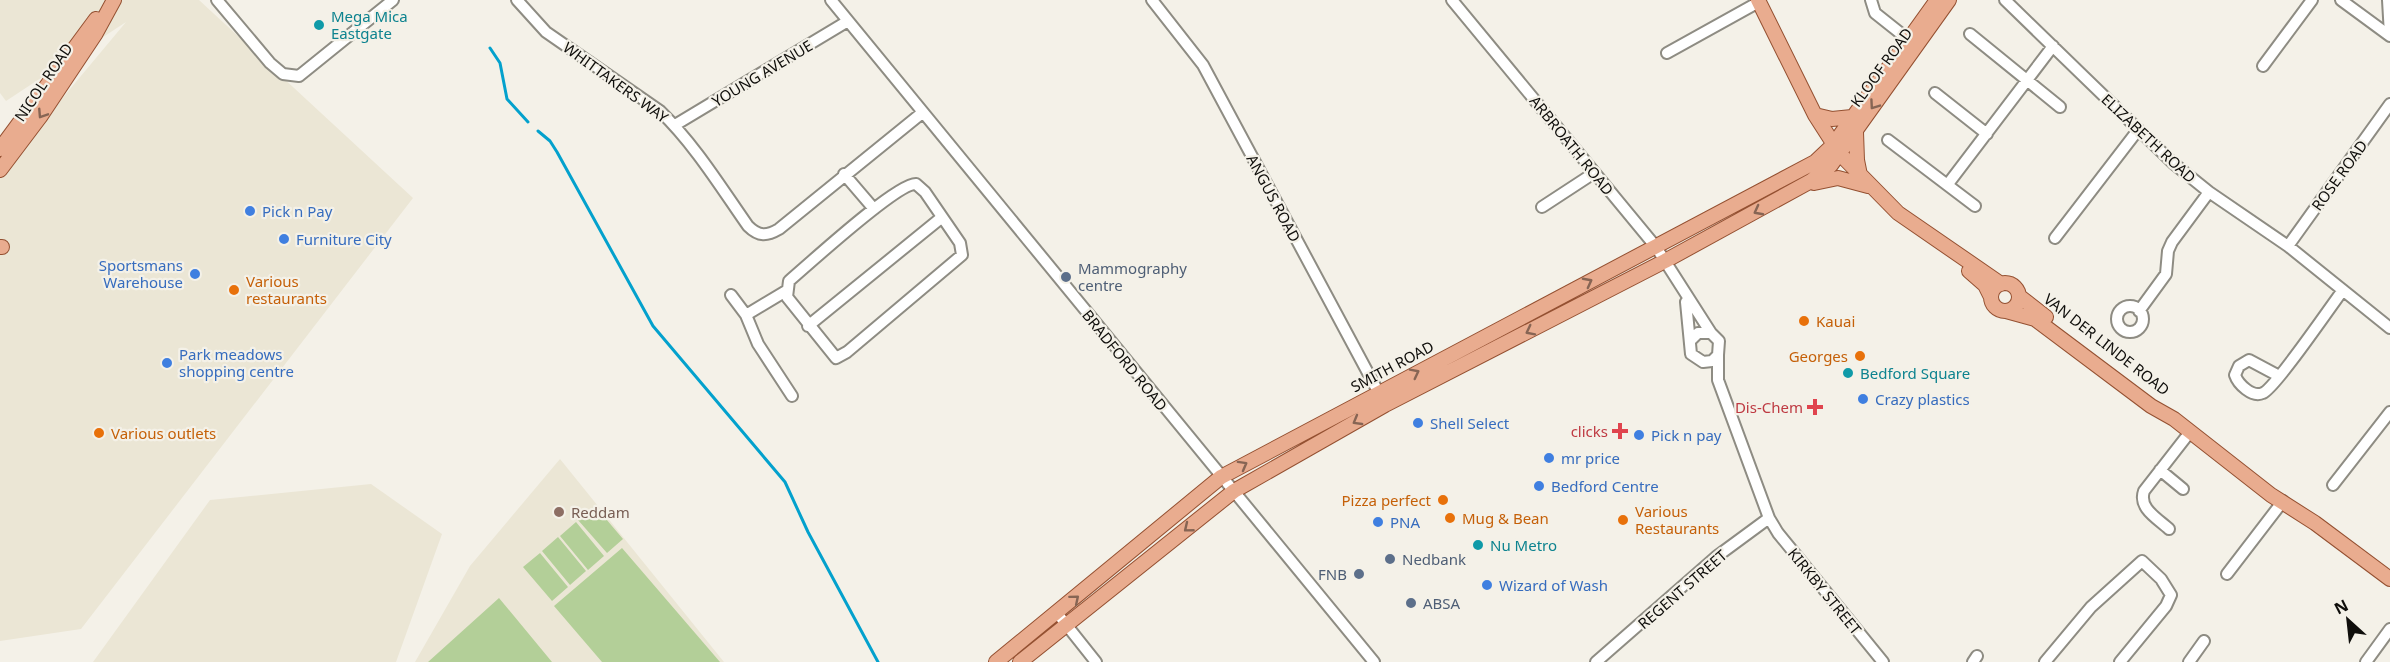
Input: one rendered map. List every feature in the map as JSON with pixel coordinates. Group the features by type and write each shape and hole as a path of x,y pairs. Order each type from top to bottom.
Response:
{"main road":[{"path":"1759,1 1817,119 1836,149 1865,182 1942,250 1981,281 1994,305 2006,311 2016,304 2019,296 2013,286 2001,284 1927,235"},
{"name":"KLOOF ROAD","path":"1836,149 1912,43 1937,3"},
{"name":"NICOL ROAD","path":"0,148 99,15 111,4"},
{"name":"NICOL ROAD","path":"0,170 40,117 96,33 111,4"},
{"path":"1817,119 1854,123 1857,160 1865,182"},
{"path":"1798,173 1817,148 1817,119"},
{"name":"SMITH ROAD","path":"996,662 1221,477 1378,392 1798,173 1836,149"},
{"name":"SMITH ROAD","path":"1020,662 1234,491 1385,405 1665,261 1794,191 1822,173 1836,149"},
{"path":"1794,191 1830,178 1865,182"},
{"path":"1991,297 1994,288 2001,284"},
{"name":"VAN DER LINDE ROAD","path":"2019,296 2156,401 2190,432 2390,588"},
{"name":"VAN DER LINDE ROAD","path":"2006,311 2035,319 2151,406 2174,419"},
{"name":"VAN DER LINDE ROAD","path":"2278,500 2390,579"}],"street":[{"path":"220,4 274,67 283,74 298,76 393,0"},
{"name":"WHITTAKERS WAY","path":"517,0 546,32 660,111 675,125 748,226 760,234 771,234 779,229 922,113"},
{"name":"BRADFORD ROAD","path":"831,0 1374,662"},
{"name":"ANGUS ROAD","path":"1152,0 1203,64 1385,405"},
{"name":"ARBROATH ROAD","path":"1452,0 1656,247 1711,333"},
{"path":"1871,0 1875,13 1912,43"},
{"name":"ELIZABETH ROAD","path":"2005,0 2173,163 2209,192 2288,246 2390,328"},
{"path":"2262,66 2312,0"},
{"path":"2341,0 2390,36"},
{"path":"2388,0 2390,36"},
{"path":"1667,53 1759,1"},
{"name":"YOUNG AVENUE","path":"675,125 848,21"},
{"path":"1970,34 2060,107"},
{"path":"1948,184 2053,46"},
{"path":"1935,93 1987,134"},
{"name":"ROSE ROAD","path":"2288,246 2390,104"},
{"path":"2055,238 2139,130"},
{"path":"1888,140 1975,206"},
{"path":"1542,207 1594,173"},
{"path":"844,174 874,209"},
{"path":"916,184 925,192 941,218 963,248 962,255 847,352 836,358 833,356 787,297 789,281 874,209 907,185 916,184"},
{"path":"2139,310 2166,274 2169,246 2209,192"},
{"path":"808,326 941,218"},
{"path":"746,315 786,291"},
{"path":"2279,376 2343,291"},
{"name":"ARBROATH ROAD","path":"1684,294 1692,339"},
{"path":"731,296 746,315 758,344 792,396"},
{"path":"1718,380 1719,341 1711,333 1698,333 1692,339 1691,354 1703,362 1718,380 1769,518"},
{"path":"1703,362 1712,361 1718,355"},
{"path":"2333,485 2390,412"},
{"path":"2169,529 2143,505 2142,498 2160,470 2190,432"},
{"path":"2160,470 2183,489"},
{"path":"2226,574 2278,500"},
{"name":"REGENT STREET","path":"1596,662 1716,557 1769,518"},
{"name":"KIRKBY STREET","path":"1769,518 1778,534 1883,662"},
{"path":"2045,662 2091,607 2142,561 2165,584 2171,595 2166,606 2120,662"},
{"path":"1057,614 1096,662"},
{"path":"2366,662 2390,629"},
{"path":"2189,662 2204,641"}],"shaded area":[{"path":"0,0 199,0 413,198 81,629 0,641 0,173 126,22 6,101 0,93"},
{"name":"Reddam","path":"560,459 724,662 415,662 470,566"},
{"path":"371,484 442,534 396,662 93,662 210,500"}],"green space":[{"path":"595,506 623,539 607,553 578,520"},
{"path":"576,522 604,556 588,570 560,536"},
{"path":"558,537 586,571 570,585 542,551"},
{"path":"622,548 720,662 602,662 554,606"},
{"path":"540,553 568,587 552,601 523,567"},
{"path":"499,598 552,662 428,662"}],"waterway":[{"path":"490,48 500,63 507,99 528,122"},
{"path":"538,131 550,141 557,152 653,326 785,482 808,532 878,662"}],"place":[{"name":"Mega Mica Eastgate","path":"319,25"},
{"name":"Pick n Pay","path":"250,211"},
{"name":"Furniture City","path":"284,239"},
{"name":"Sportsmans Warehouse","path":"195,274"},
{"name":"Mammography centre","path":"1066,277"},
{"name":"Various restaurants","path":"234,290"},
{"name":"Kauai","path":"1804,321"},
{"name":"Georges","path":"1860,356"},
{"name":"Park meadows shopping centre","path":"167,363"},
{"name":"Bedford Square","path":"1848,373"},
{"name":"Crazy plastics","path":"1863,399"},
{"name":"Dis-Chem","path":"1815,407"},
{"name":"Shell Select","path":"1418,423"},
{"name":"clicks","path":"1620,431"},
{"name":"Various outlets","path":"99,433"},
{"name":"Pick n pay","path":"1639,435"},
{"name":"mr price","path":"1549,458"},
{"name":"Bedford Centre","path":"1539,486"},
{"name":"Pizza perfect","path":"1443,500"},
{"name":"Reddam","path":"559,512"},
{"name":"Mug & Bean","path":"1450,518"},
{"name":"Various Restaurants","path":"1623,520"},
{"name":"PNA","path":"1378,522"},
{"name":"Nu Metro","path":"1478,545"},
{"name":"Nedbank","path":"1390,559"},
{"name":"FNB","path":"1359,574"},
{"name":"Wizard of Wash","path":"1487,585"},
{"name":"ABSA","path":"1411,603"}]}
